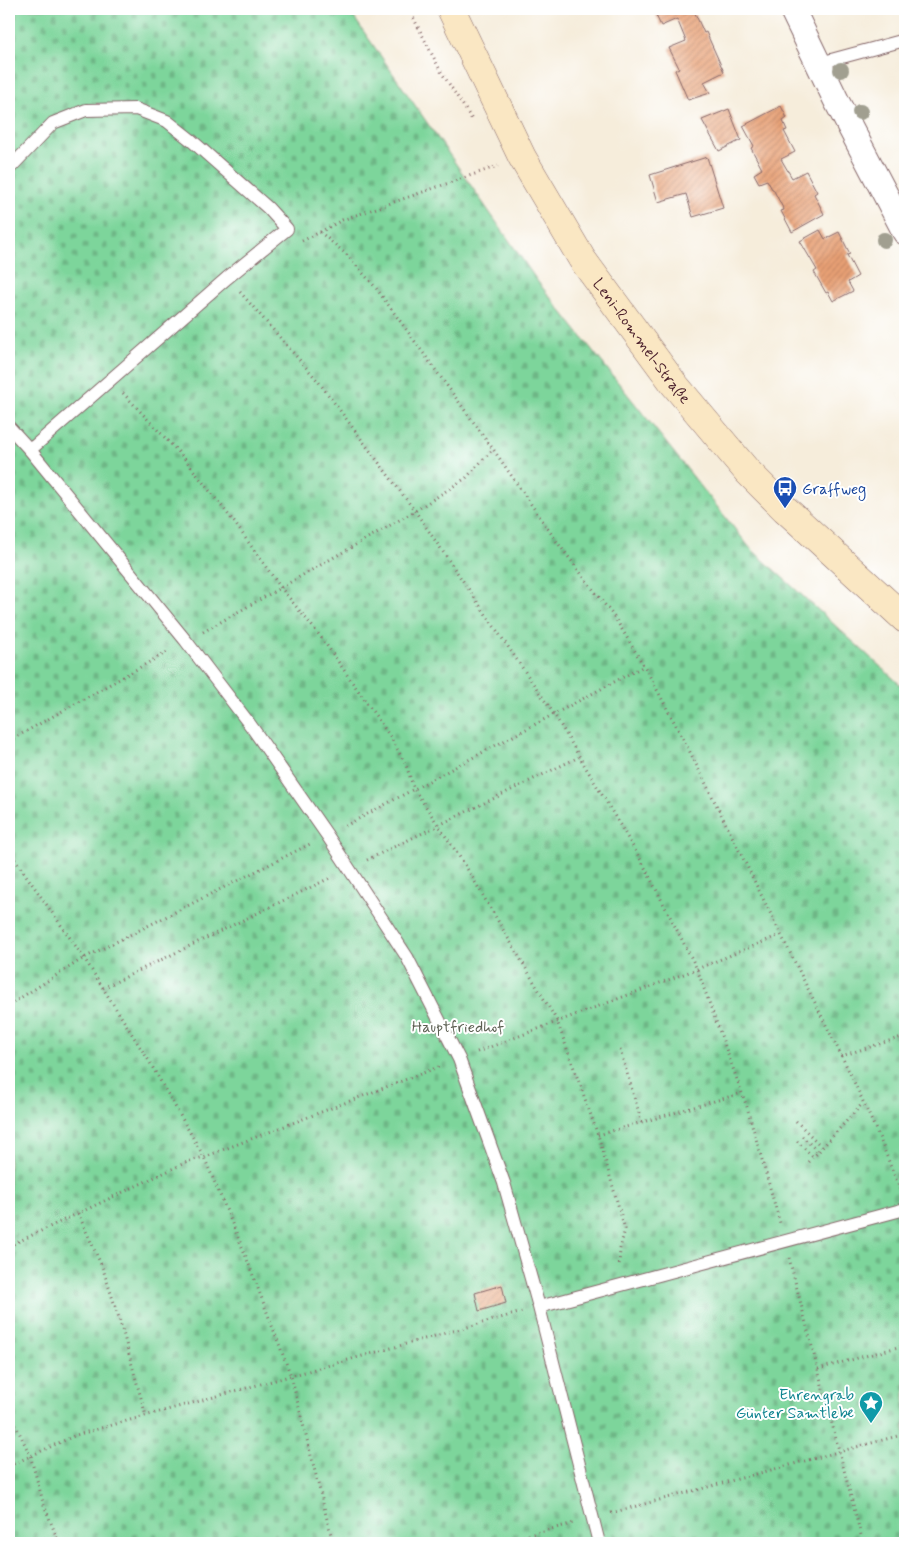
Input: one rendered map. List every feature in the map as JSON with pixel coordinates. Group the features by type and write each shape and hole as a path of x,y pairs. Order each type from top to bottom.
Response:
{"main road":[{"name":"Leni-Rommel-Straße","path":"451,9 522,157 582,259 674,384 747,471 785,509 905,619"}],"street":[{"path":"792,9 820,63 837,102 905,232"}],"lane":[{"path":"820,63 905,40"},
{"path":"9,169 53,123 86,110 136,109 167,122 191,140 262,203 287,229 30,450"},
{"path":"9,426 186,641 251,726 407,957 459,1059 504,1183 539,1307 599,1543"},
{"path":"539,1307 905,1209"}],"path":[{"path":"409,9 440,70 476,125"},
{"path":"287,229 300,242 342,220 522,157"},
{"path":"320,232 346,254 376,288 493,449 557,542 615,618 644,666 692,757 841,1056 902,1194"},
{"path":"228,278 318,381 415,511 554,714 642,862 697,969 742,1093 785,1241 862,1543"},
{"path":"110,380 184,458 234,522 281,588 321,637 391,738 406,765 414,789 465,865 557,1021 598,1136 625,1229 621,1239 618,1262 624,1284"},
{"path":"9,741 415,511 466,478 493,449"},
{"path":"9,1005 84,958 327,836 644,666"},
{"path":"9,851 84,958 149,1061 204,1157 246,1254 291,1376 333,1543"},
{"path":"9,1246 188,1161 204,1157 697,969 780,935"},
{"path":"841,1056 905,1036"},
{"path":"620,1050 642,1122"},
{"path":"598,1136 742,1093"},
{"path":"809,1162 863,1103"},
{"path":"796,1121 822,1147"},
{"path":"802,1136 818,1152"},
{"path":"797,1141 813,1156"},
{"path":"78,1213 103,1269 119,1318 146,1416"},
{"path":"9,1466 76,1435 539,1307"},
{"path":"818,1369 905,1345"},
{"path":"9,1412 30,1455 44,1505 59,1543"},
{"path":"499,1543 905,1434"}],"green space":[{"name":"Hauptfriedhof","path":"9,9 348,9 538,282 750,548 905,689 905,1543 9,1543"}],"building":[{"path":"653,9 697,10 694,11 704,33 706,32 724,72 704,82 710,93 688,100 675,70 679,68 669,48 686,41 677,19 661,26"},
{"path":"781,106 787,118 783,121 787,130 784,131 795,152 781,159 792,178 806,171 817,192 814,194 824,214 792,232 781,211 784,210 773,189 767,180 759,183 754,174 762,169 751,148 754,146 743,126"},
{"path":"729,109 741,140 719,151 702,120"},
{"path":"707,157 723,208 693,217 686,194 658,202 650,175"},
{"path":"820,230 825,239 839,232 850,254 847,255 858,276 848,282 853,291 833,301 814,272 817,270 800,241"},
{"path":"502,1285 506,1303 479,1311 475,1293"}],"place":[{"name":"Graffweg","path":"785,509"},
{"name":"Ehrengrab Günter Samtlebe","path":"871,1424"}]}
